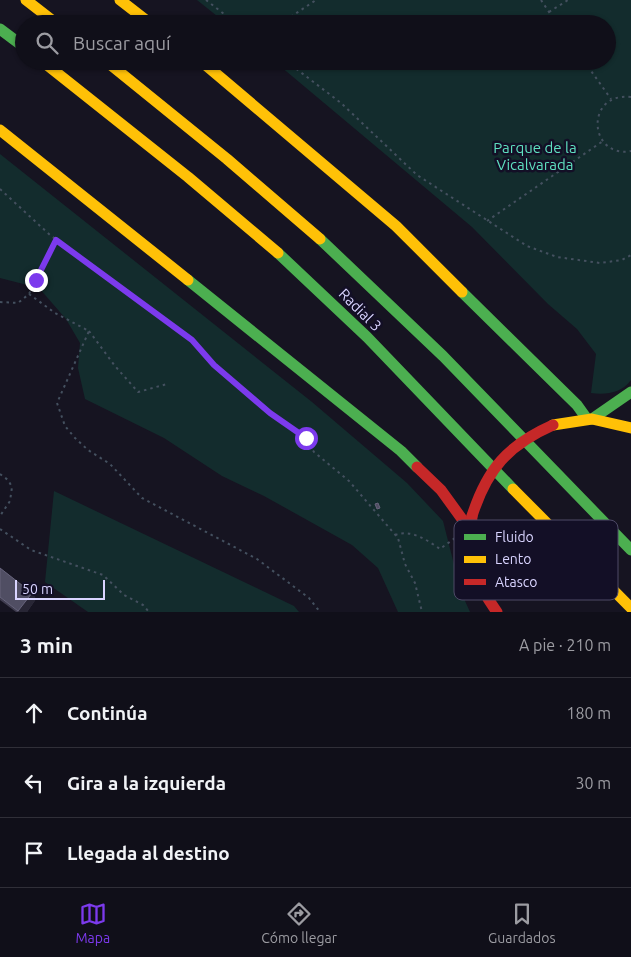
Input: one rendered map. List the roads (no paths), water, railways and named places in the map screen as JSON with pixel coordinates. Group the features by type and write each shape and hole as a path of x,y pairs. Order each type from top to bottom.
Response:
{"main road":[{"path":"26,0 45,15"},
{"path":"120,0 140,15"},
{"path":"0,29 15,40"},
{"name":"Radial 3","path":"53,70 154,150 327,299 464,435 546,520"},
{"name":"Radial 3","path":"117,70 245,174 358,275 499,411 603,520"},
{"path":"212,70 396,226 590,419"},
{"path":"0,130 401,451 441,490 463,520"},
{"path":"590,419 631,392"},
{"path":"499,411 616,520"},
{"path":"471,520 478,495 487,476 500,459 528,437 553,425 590,419 631,428"},
{"path":"464,435 538,520"},
{"path":"618,522 631,534"},
{"name":"Radial 3","path":"618,536 631,550"},
{"name":"Radial 3","path":"618,595 631,608"},
{"path":"490,600 497,612"}],"park label":[{"name":"Parque de la Vicalvarada","path":"535,156"}]}
